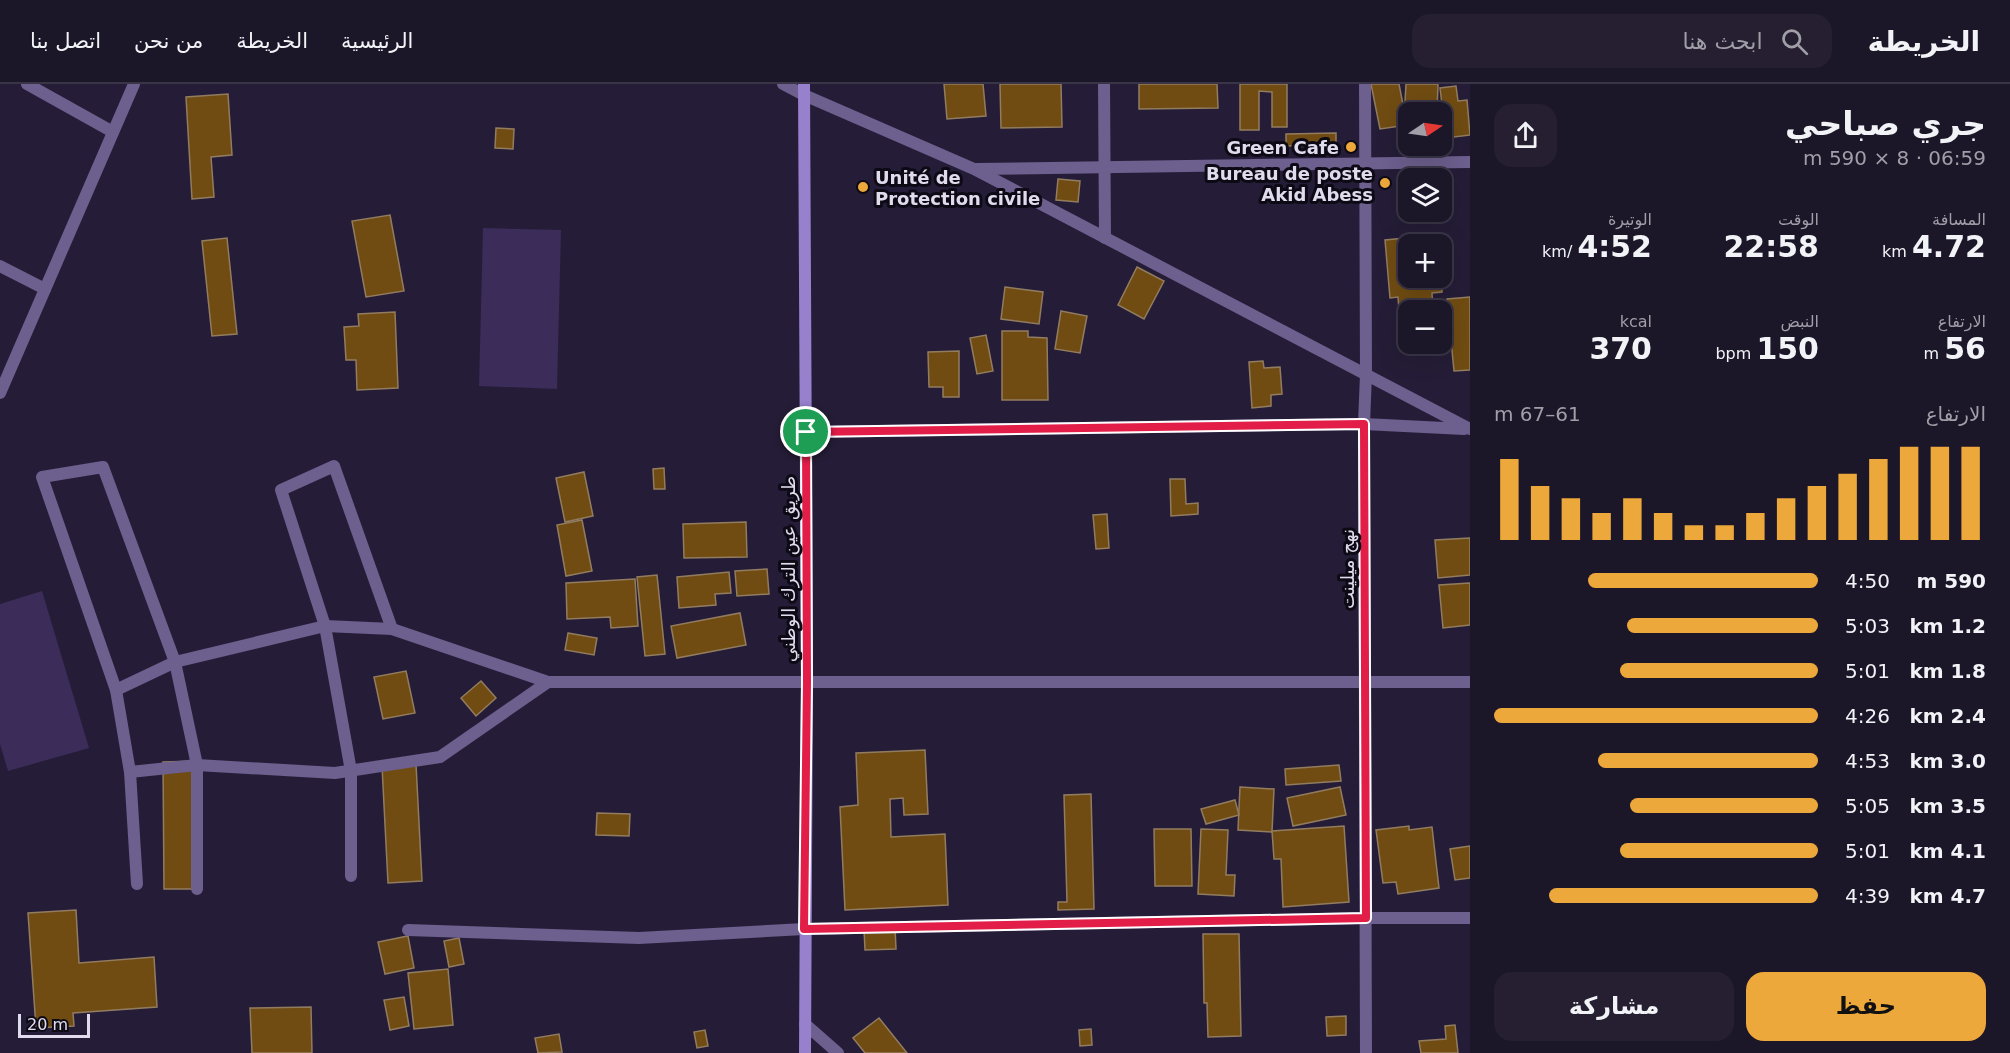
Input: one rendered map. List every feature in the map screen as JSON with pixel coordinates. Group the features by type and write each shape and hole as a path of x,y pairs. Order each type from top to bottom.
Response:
{"main road":[{"name":"طريق عين الترك الوطني","path":"804,90 807,682 805,1053"}],"street":[{"path":"27,84 113,132"},
{"path":"0,393 134,84"},
{"path":"783,84 804,90 974,169 1470,429"},
{"path":"1104,84 1105,238"},
{"name":"نهج ميلينت","path":"1365,84 1366,1053"},
{"path":"974,169 1470,162"},
{"path":"0,266 45,289"},
{"path":"806,432 1364,424 1470,429"},
{"path":"351,876 351,771 325,626 281,490 334,466 392,629"},
{"path":"137,885 130,772 116,690 42,477 103,467 175,662 197,765 197,889"},
{"path":"116,690 175,662 325,626 392,629 548,682 1470,682"},
{"path":"130,772 197,765 335,773 440,757 548,682"},
{"path":"408,930 639,938 804,929 1470,918"},
{"path":"805,1023 838,1053"}],"shaded area":[{"path":"483,228 561,230 557,389 479,386"},
{"path":"42,591 89,748 8,771 0,744 0,604"}],"building":[{"path":"944,84 983,84 986,116 947,119"},
{"path":"1000,84 1061,84 1062,127 1001,128"},
{"path":"1139,84 1217,84 1218,108 1139,109"},
{"path":"1240,84 1287,84 1287,127 1272,127 1272,92 1259,91 1259,130 1240,130"},
{"path":"1371,84 1399,84 1403,102 1398,102 1398,126 1380,129"},
{"path":"1406,84 1438,84 1437,102 1405,102"},
{"path":"1456,86 1458,101 1467,100 1470,135 1452,137 1452,102 1442,102 1440,88"},
{"path":"228,94 232,155 211,157 214,197 192,199 186,97"},
{"path":"496,128 514,129 513,149 495,148"},
{"path":"1336,133 1336,145 1286,146 1286,134"},
{"path":"1058,179 1080,181 1078,202 1056,200"},
{"path":"390,215 404,291 366,297 352,221"},
{"path":"227,238 237,334 212,336 202,241"},
{"path":"1398,239 1398,288 1442,288 1442,292 1432,293 1432,300 1390,298 1385,240"},
{"path":"1137,267 1164,281 1144,319 1118,305"},
{"path":"1005,287 1043,292 1039,324 1001,319"},
{"path":"1470,297 1470,370 1454,371 1452,300 1447,299"},
{"path":"1061,311 1087,316 1080,353 1055,349"},
{"path":"395,312 398,388 357,390 356,360 346,360 344,327 359,326 358,314"},
{"path":"1002,331 1028,331 1028,337 1047,338 1048,400 1002,400"},
{"path":"986,335 993,371 977,374 970,338"},
{"path":"959,351 959,397 943,397 943,387 929,387 928,352"},
{"path":"1263,361 1264,368 1280,367 1282,394 1271,395 1271,406 1252,408 1249,362"},
{"path":"664,468 665,489 654,489 653,469"},
{"path":"584,472 593,516 565,522 556,478"},
{"path":"1170,479 1185,479 1186,504 1198,503 1198,514 1171,516"},
{"path":"1107,514 1109,548 1096,549 1093,515"},
{"path":"582,520 592,571 566,576 557,525"},
{"path":"746,522 747,557 684,558 683,524"},
{"path":"1470,538 1470,575 1438,578 1435,540"},
{"path":"767,569 769,594 737,596 735,571"},
{"path":"729,572 731,593 715,594 716,605 679,608 677,577"},
{"path":"657,575 665,654 645,656 637,577"},
{"path":"635,579 638,626 611,628 610,617 567,619 566,583"},
{"path":"1470,583 1470,625 1443,628 1439,585"},
{"path":"740,613 746,645 677,658 671,626"},
{"path":"568,633 597,638 594,655 565,650"},
{"path":"406,671 415,713 383,719 374,677"},
{"path":"481,681 496,698 476,716 461,698"},
{"path":"925,750 928,814 904,815 903,798 890,799 891,837 945,834 948,905 845,910 840,807 858,805 856,753"},
{"path":"198,761 200,889 164,889 163,762"},
{"path":"416,764 422,881 388,883 382,766"},
{"path":"1339,765 1341,781 1286,785 1285,769"},
{"path":"1240,787 1274,789 1272,832 1238,830"},
{"path":"1340,787 1346,815 1293,826 1287,798"},
{"path":"1091,794 1094,909 1058,910 1058,902 1067,902 1064,795"},
{"path":"1235,800 1239,815 1206,824 1201,809"},
{"path":"597,813 630,814 629,836 596,835"},
{"path":"1344,826 1349,902 1283,907 1281,859 1274,859 1272,831"},
{"path":"1409,826 1409,830 1432,827 1439,888 1398,894 1396,882 1383,883 1376,830"},
{"path":"1154,829 1191,829 1192,886 1155,886"},
{"path":"1201,829 1228,830 1226,875 1235,875 1234,896 1198,894"},
{"path":"1470,846 1470,878 1455,880 1450,849"},
{"path":"76,910 79,963 154,957 157,1007 73,1013 74,1026 36,1028 28,913"},
{"path":"895,927 896,949 865,950 864,929"},
{"path":"1203,934 1239,934 1241,1036 1208,1037 1207,1003 1204,1003"},
{"path":"408,936 414,968 385,974 378,942"},
{"path":"459,938 464,964 449,967 444,941"},
{"path":"448,969 453,1025 414,1029 408,973"},
{"path":"404,997 409,1026 390,1030 384,1000"},
{"path":"311,1007 312,1053 252,1053 250,1008"},
{"path":"1346,1016 1346,1035 1327,1036 1326,1017"},
{"path":"879,1018 907,1053 865,1053 853,1038"},
{"path":"1455,1025 1458,1053 1421,1053 1419,1041 1446,1039 1445,1026"},
{"path":"1091,1029 1092,1045 1080,1046 1079,1030"},
{"path":"705,1030 708,1046 697,1048 694,1032"},
{"path":"559,1034 562,1052 538,1053 535,1038"}],"place":[{"name":"Green Cafe","path":"1351,147"},
{"name":"Bureau de poste Akid Abess","path":"1385,183"},
{"name":"Unité de Protection civile","path":"863,187"}],"route":[{"path":"1364,424 1366,918 804,929 807,682 806,432 1364,424"}]}
